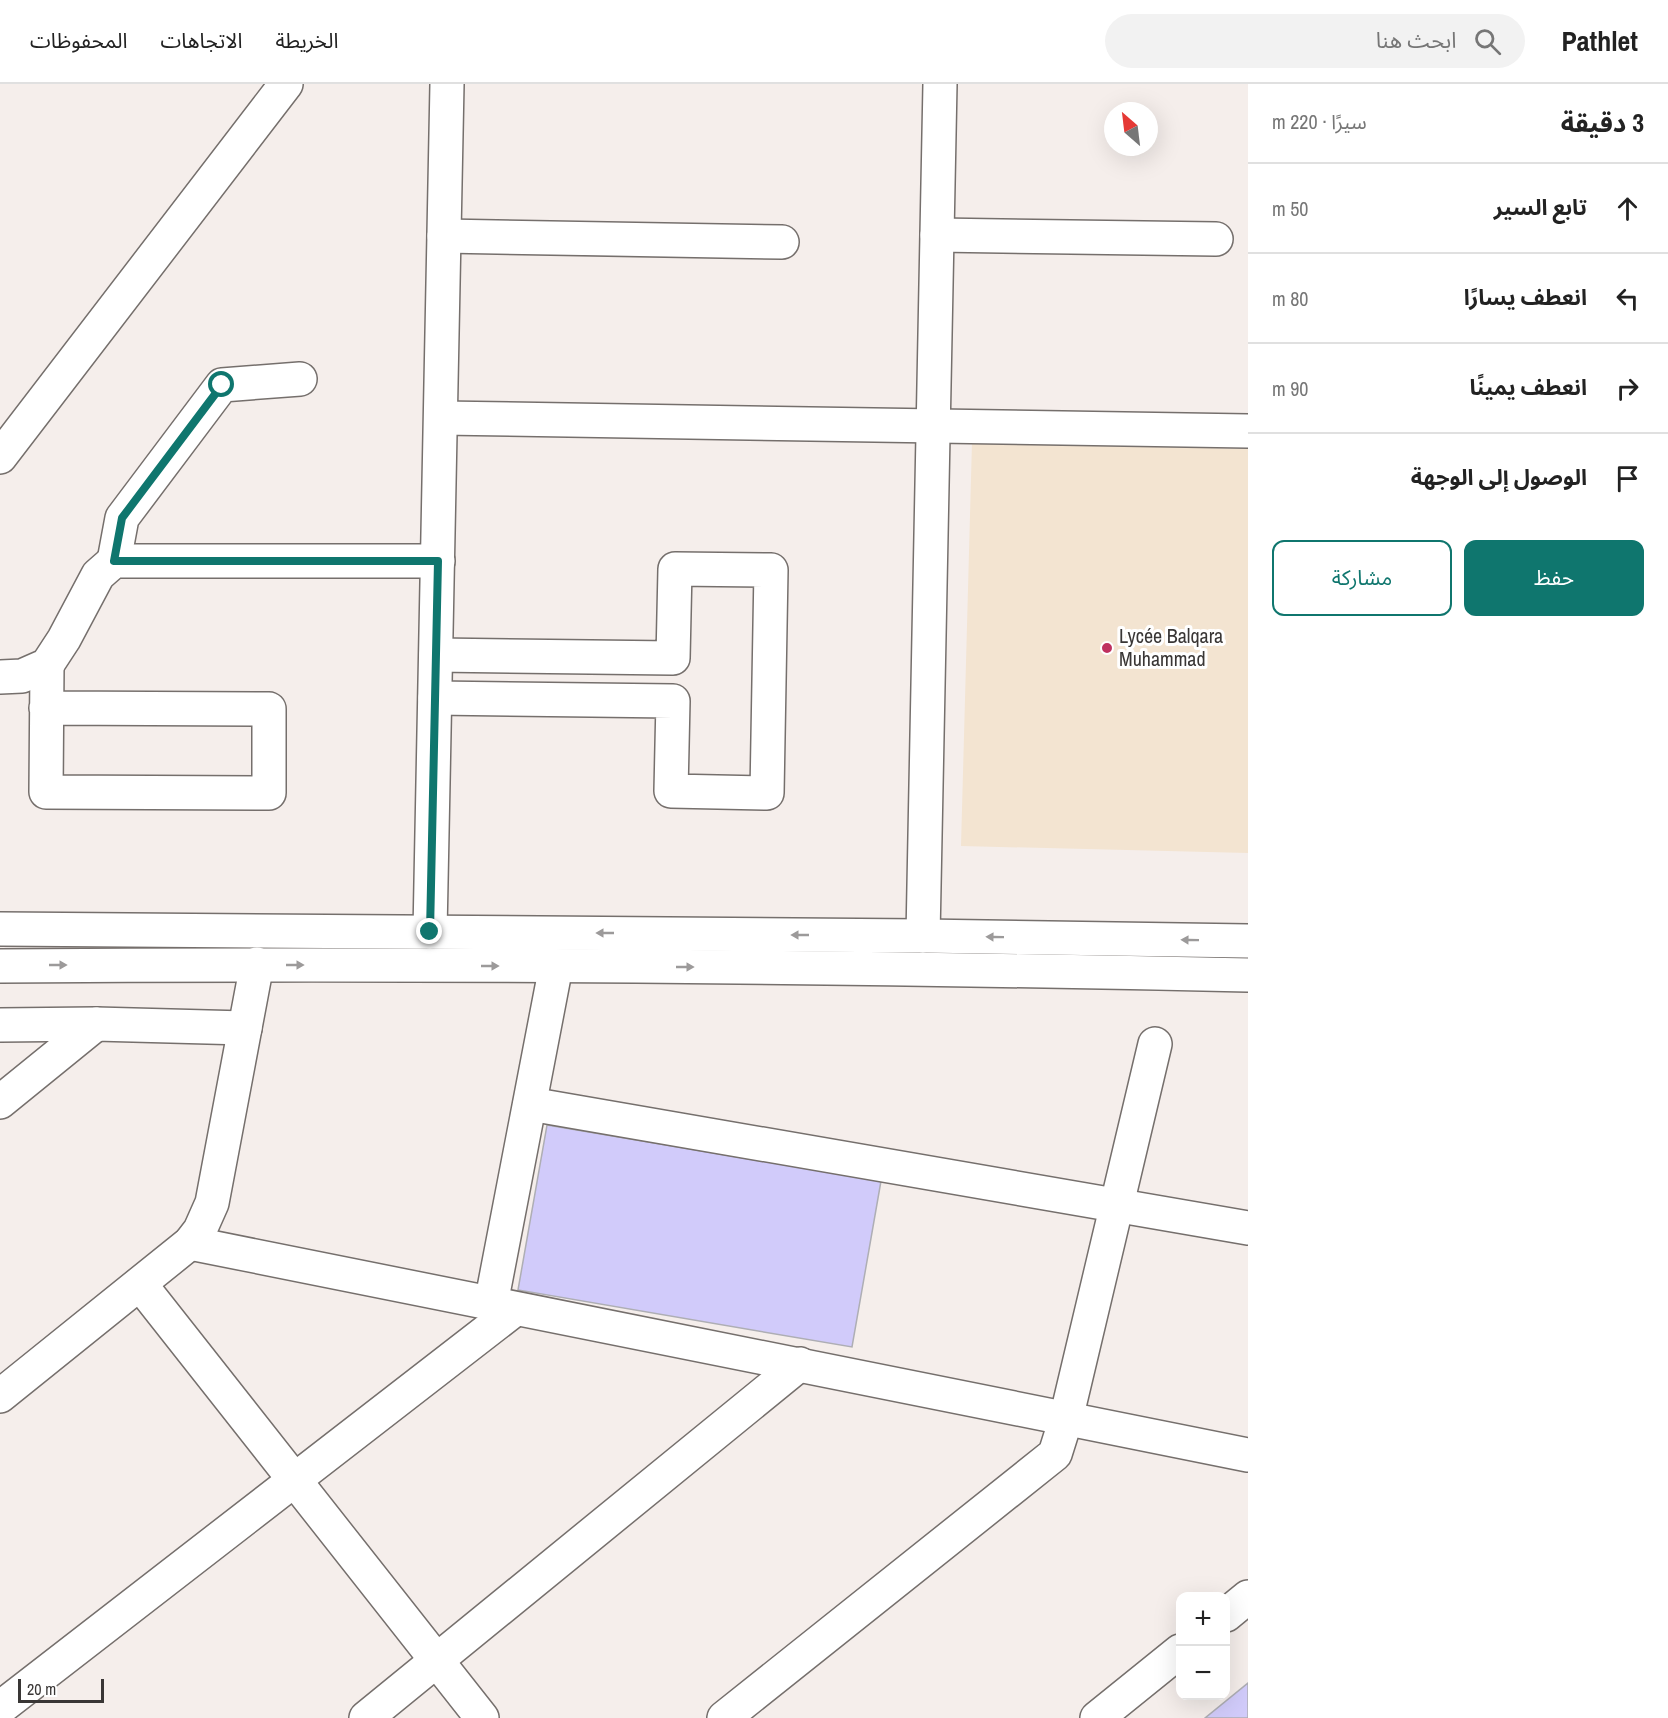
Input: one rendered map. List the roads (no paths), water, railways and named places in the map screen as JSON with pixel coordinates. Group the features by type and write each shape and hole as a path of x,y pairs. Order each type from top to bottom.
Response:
{"street":[{"path":"0,457 286,84"},
{"path":"430,932 447,84"},
{"path":"923,936 940,84"},
{"path":"937,235 1215,239"},
{"path":"444,236 782,242"},
{"path":"46,708 269,709 269,793 46,792 46,708 47,665 99,575 114,561 122,518 222,385 300,379"},
{"path":"441,418 1248,431"},
{"path":"114,561 438,561"},
{"path":"675,569 771,570 767,793 671,791 673,658 675,569"},
{"path":"436,655 673,658"},
{"path":"0,677 22,676 47,665"},
{"path":"435,698 673,701"},
{"path":"0,929 923,936 1248,941"},
{"path":"0,966 257,964 921,968 1248,975"},
{"path":"0,1396 190,1244 200,1230 212,1203 257,964"},
{"path":"0,1708 295,1480 502,1307 530,1104 556,966"},
{"path":"0,1025 96,1024 245,1028"},
{"path":"0,1102 96,1024"},
{"path":"724,1718 1055,1454 1066,1419 1155,1044"},
{"path":"530,1104 1248,1228"},
{"path":"190,1244 1248,1455"},
{"path":"140,1284 482,1718"},
{"path":"366,1718 800,1364"},
{"path":"1230,1612 1248,1597"},
{"path":"1097,1718 1176,1654"}],"place":[{"name":"Lycée Balqara Muhammad","path":"1107,648"}]}
